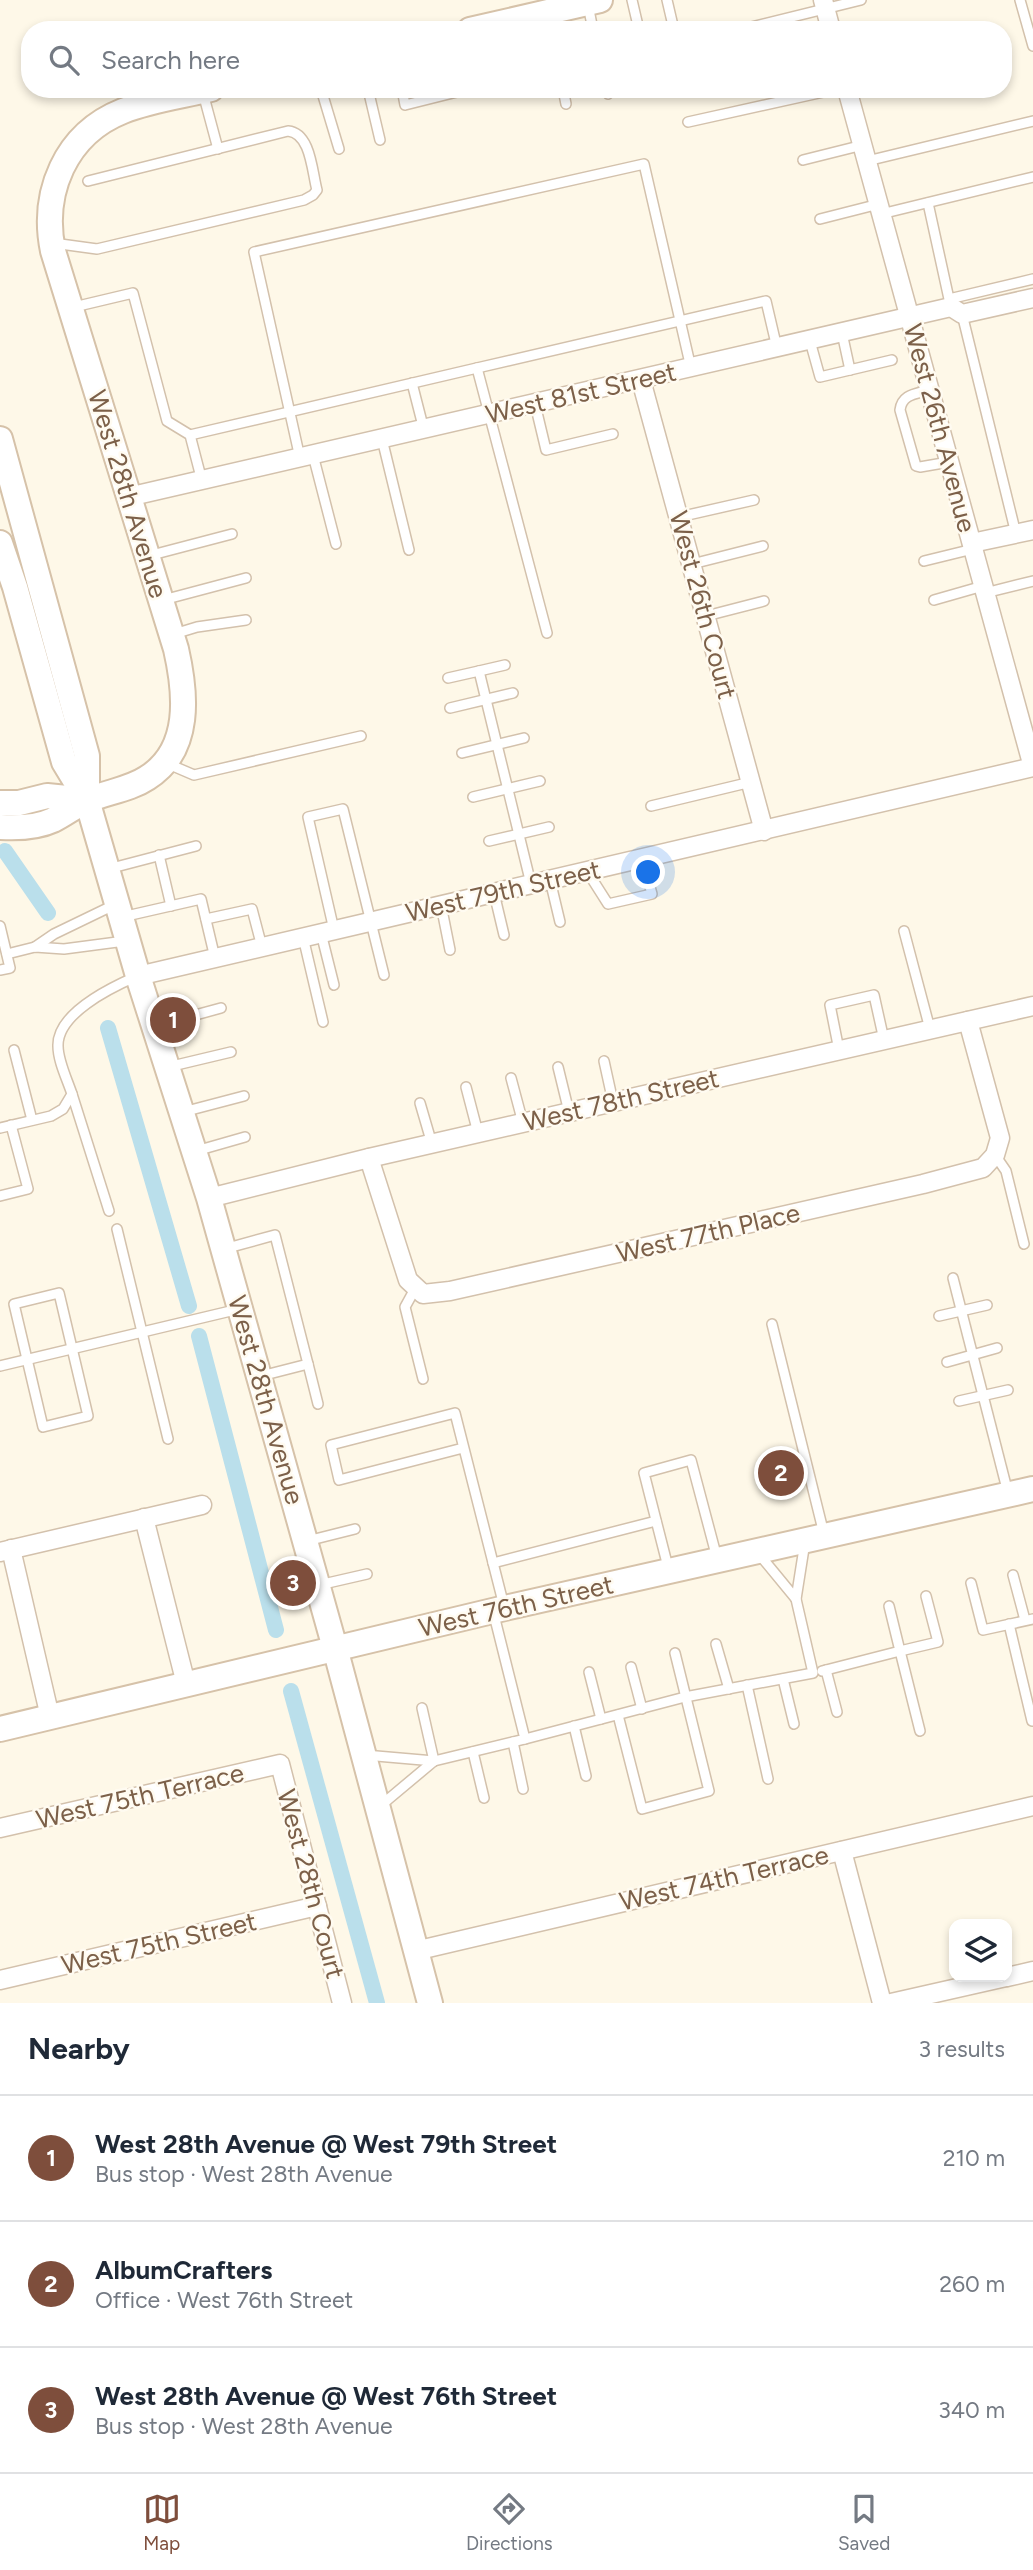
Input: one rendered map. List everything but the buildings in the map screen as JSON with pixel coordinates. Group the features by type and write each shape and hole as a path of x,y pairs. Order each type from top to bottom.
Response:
{"street":[{"path":"547,21 593,1"},
{"path":"824,4 829,21"},
{"name":"West 28th Avenue","path":"87,800 142,781 164,762 178,736 184,715 183,686 172,635 51,242 49,218 54,184 63,163 77,144 95,127 121,112 176,98"},
{"name":"West 26th Avenue","path":"850,98 1033,767"},
{"name":"West 81st Street","path":"128,498 954,307 1033,298"},
{"name":"West 26th Court","path":"641,380 764,831"},
{"name":"West 28th Avenue","path":"0,439 87,756 87,800 153,1026 224,1249 318,1585 430,2003"},
{"path":"972,546 1024,532"},
{"name":"West 28th Avenue","path":"0,543 64,762 87,800"},
{"name":"West 79th Street","path":"138,976 1033,767"},
{"path":"0,803 19,803 47,796 87,800"},
{"path":"0,827 20,827 51,821 87,800"},
{"name":"West 78th Street","path":"209,1198 369,1158 1033,1006"},
{"path":"968,1021 1000,1138 995,1156"},
{"name":"West 77th Place","path":"416,1287 423,1294 450,1291 923,1185 983,1168 995,1156"},
{"path":"369,1158 408,1280 416,1287"},
{"name":"West 76th Street","path":"0,1729 499,1609 1033,1489"},
{"path":"50,1717 5,1550 202,1505"},
{"path":"144,1518 186,1684"},
{"name":"West 75th Terrace","path":"0,1828 280,1764"},
{"name":"West 28th Court","path":"280,1764 342,2003"},
{"name":"West 74th Terrace","path":"415,1951 1033,1806"},
{"path":"842,1851 882,2003"},
{"name":"West 75th Street","path":"0,1980 317,1906"},
{"path":"1012,1975 1033,1970"},
{"path":"891,2003 984,1982"}],"lane":[{"path":"632,0 637,21"},
{"path":"667,0 672,21"},
{"path":"768,21 824,4 860,0"},
{"path":"1020,0 1033,46"},
{"path":"593,1 593,21"},
{"path":"208,98 218,149"},
{"path":"324,98 339,149"},
{"path":"370,98 380,139"},
{"path":"404,98 405,105 433,98"},
{"path":"565,98 566,104"},
{"path":"688,122 796,98"},
{"path":"803,160 865,153 1033,121"},
{"path":"51,242 97,249 304,200 316,193 304,142 293,131 88,181"},
{"path":"336,544 289,412 254,252 644,164 691,368"},
{"path":"820,219 928,203 1033,177"},
{"path":"928,203 954,307 1024,532"},
{"path":"954,307 1033,279"},
{"path":"70,308 133,293 167,421 190,435 202,481"},
{"path":"190,435 766,301 777,348"},
{"path":"842,333 850,370"},
{"path":"810,341 820,377 892,360"},
{"path":"477,368 547,633"},
{"path":"412,383 424,430"},
{"path":"929,390 907,396 900,405 909,444 916,466 949,463"},
{"path":"535,404 546,450 613,434"},
{"path":"382,439 409,550"},
{"path":"679,517 754,500"},
{"path":"147,556 232,534"},
{"path":"692,564 763,546"},
{"path":"924,561 972,546"},
{"path":"161,600 246,578"},
{"path":"934,600 1033,582"},
{"path":"706,616 764,601"},
{"path":"172,635 197,627 246,620"},
{"path":"448,678 505,665"},
{"path":"479,671 531,884"},
{"path":"450,708 513,693"},
{"path":"164,762 194,775 360,736"},
{"path":"462,753 524,738"},
{"path":"473,797 540,781"},
{"path":"651,806 751,782"},
{"path":"334,985 328,932 308,817 343,809 384,975"},
{"path":"489,841 549,827"},
{"path":"106,869 196,846"},
{"path":"159,855 171,906"},
{"path":"587,871 608,904 652,894 642,859"},
{"path":"550,880 560,922"},
{"path":"494,893 504,935"},
{"path":"35,947 54,934 201,899 215,958"},
{"path":"441,905 450,950"},
{"path":"206,919 252,909 262,947"},
{"path":"7,954 35,947 64,949 121,920"},
{"path":"0,926 10,968 0,970"},
{"path":"904,932 930,1030"},
{"path":"303,937 323,1022"},
{"path":"109,1211 57,1048 59,1034 66,1020 111,988 138,976"},
{"path":"839,1050 830,1005 874,995 884,1040"},
{"path":"153,1026 221,1008"},
{"path":"14,1050 32,1120"},
{"path":"166,1067 231,1052"},
{"path":"604,1061 613,1102"},
{"path":"558,1067 569,1112"},
{"path":"511,1078 523,1123"},
{"path":"466,1087 478,1133"},
{"path":"0,1128 51,1115 63,1109 72,1094"},
{"path":"181,1112 244,1096"},
{"path":"420,1103 432,1144"},
{"path":"0,1196 28,1189 11,1125"},
{"path":"194,1152 245,1137"},
{"path":"995,1156 1006,1171 1024,1244"},
{"path":"117,1229 168,1439"},
{"path":"224,1249 275,1235 318,1404"},
{"path":"953,1279 1009,1495"},
{"path":"416,1287 405,1307 423,1379"},
{"path":"59,1293 72,1349 88,1416 43,1427 14,1304 59,1293"},
{"path":"939,1316 987,1305"},
{"path":"0,1366 240,1309"},
{"path":"772,1324 815,1538 796,1599"},
{"path":"947,1362 997,1348"},
{"path":"259,1377 309,1364"},
{"path":"959,1401 1008,1390"},
{"path":"463,1448 339,1480 331,1445 455,1413 493,1563 499,1609 525,1739"},
{"path":"669,1571 644,1473 691,1460 717,1560"},
{"path":"493,1563 656,1521"},
{"path":"305,1542 355,1529"},
{"path":"757,1551 796,1599 813,1673"},
{"path":"318,1585 368,1574"},
{"path":"971,1583 983,1630 1029,1620 1013,1575"},
{"path":"363,1755 434,1761 684,1698 813,1673 938,1642 926,1596"},
{"path":"889,1606 920,1731"},
{"path":"1009,1625 1032,1721"},
{"path":"716,1644 729,1689"},
{"path":"618,1715 642,1809 709,1791 675,1653"},
{"path":"631,1667 642,1709"},
{"path":"826,1670 836,1712"},
{"path":"589,1672 601,1719"},
{"path":"783,1679 794,1724"},
{"path":"747,1685 768,1779"},
{"path":"422,1709 434,1761"},
{"path":"574,1726 586,1776"},
{"path":"513,1742 523,1789"},
{"path":"473,1752 484,1798"},
{"path":"378,1808 434,1761"}],"waterway":[{"path":"5,851 48,913"},
{"path":"108,1028 189,1306"},
{"path":"199,1336 276,1630"},
{"path":"291,1691 377,2003"}],"place":[{"name":"West 28th Avenue @ West 79th Street","path":"173,1020"},
{"name":"AlbumCrafters","path":"781,1473"},
{"name":"West 28th Avenue @ West 76th Street","path":"293,1583"}]}
